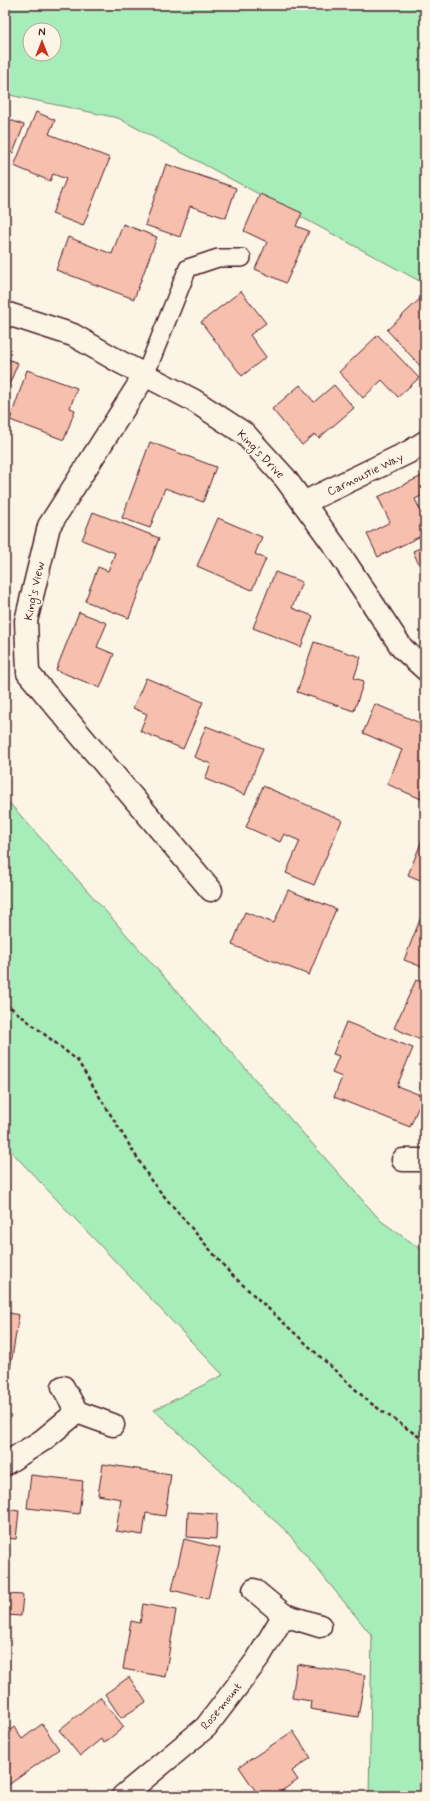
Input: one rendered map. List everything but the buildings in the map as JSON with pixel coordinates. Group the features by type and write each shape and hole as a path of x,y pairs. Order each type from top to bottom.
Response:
{"street":[{"name":"King's Drive","path":"5,313 73,335 193,400 245,434 285,478 334,545 402,648 425,669"},
{"name":"King's View","path":"145,375 48,526 26,621 28,673 211,890"},
{"name":"Carnoustie Way","path":"303,503 409,452 425,442"},
{"path":"402,1160 425,1160"},
{"path":"63,1387 77,1412 113,1424"},
{"path":"5,1464 43,1440 77,1412"},
{"path":"254,1590 284,1615 320,1626"},
{"name":"Rosemount","path":"123,1796 206,1727 257,1660 284,1615"}],"lane":[{"path":"145,375 188,268 218,258 242,258"}],"path":[{"path":"5,1003 77,1060 152,1182 230,1273 369,1402 425,1441"}],"green space":[{"path":"5,5 425,5 425,284 118,118 5,94"},
{"path":"5,798 381,1221 425,1252 425,1796 369,1796 372,1636 287,1532 154,1410 223,1375 5,1145"}]}
